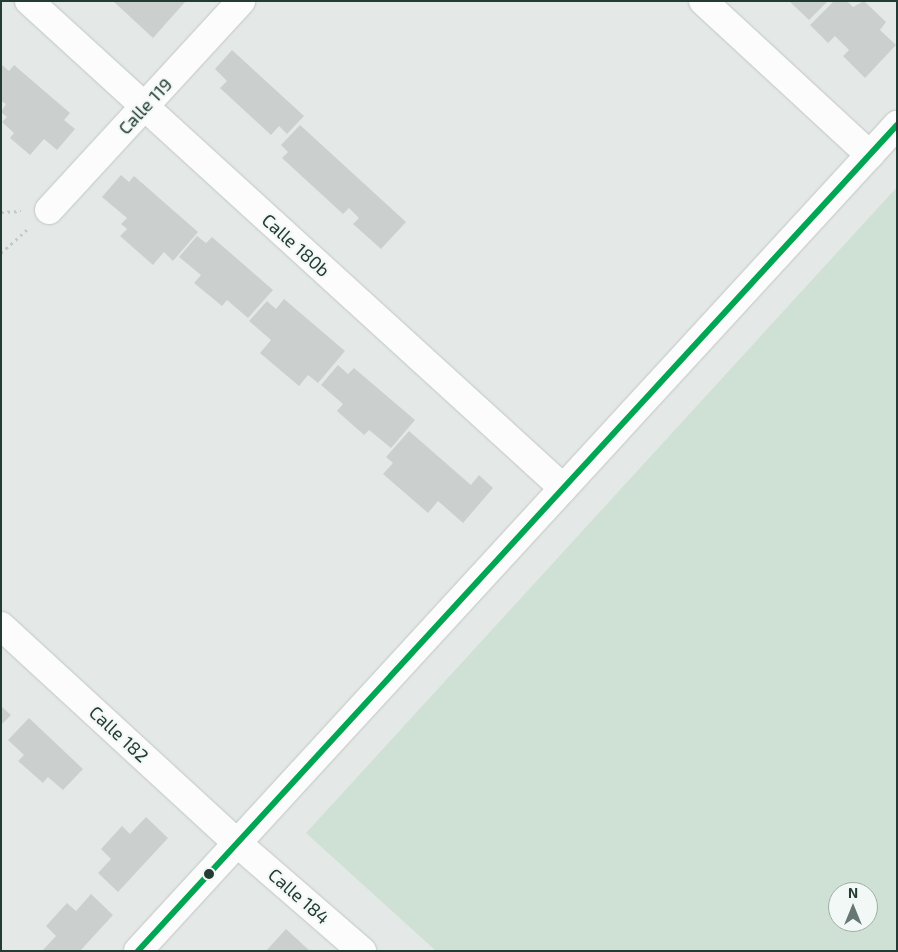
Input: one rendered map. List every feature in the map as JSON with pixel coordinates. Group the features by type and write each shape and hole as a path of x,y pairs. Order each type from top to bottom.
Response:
{"street":[{"name":"Calle 180b","path":"29,1 563,488"},
{"name":"Calle 119","path":"49,210 241,1"},
{"path":"703,1 870,154"},
{"path":"138,951 236,842 897,124"},
{"name":"Calle 182","path":"1,626 236,842"},
{"name":"Calle 184","path":"236,842 362,951"}],"path":[{"path":"1,253 49,210"}],"green space":[{"path":"897,187 897,951 436,951 306,833"}],"building":[{"path":"113,1 186,1 153,38"},
{"path":"789,1 828,1 809,20"},
{"path":"834,1 847,1 853,7 864,1 886,22 880,30 896,45 865,78 843,56 849,50 835,36 828,43 810,25"},
{"path":"232,50 304,116 287,134 279,126 271,135 220,88 227,81 215,69"},
{"path":"1,64 9,71 14,65 70,113 64,120 75,129 57,150 44,139 30,155 10,138 14,133 2,122 7,117 1,112 6,104 1,101"},
{"path":"300,125 406,222 381,249 353,224 359,218 349,208 343,214 282,158 288,152 281,145"},
{"path":"121,175 129,182 134,176 198,232 173,261 164,252 153,265 120,236 127,229 121,224 127,218 102,197"},
{"path":"197,236 206,243 212,237 273,290 248,318 227,300 222,306 194,283 201,275 179,257"},
{"path":"284,299 345,351 318,383 308,375 299,386 260,353 271,340 249,321 267,301 276,309"},
{"path":"338,365 348,374 354,368 415,420 391,448 369,430 364,435 337,411 343,404 321,385"},
{"path":"409,431 471,485 479,475 493,488 463,523 438,501 428,513 383,474 393,463 386,457"},
{"path":"1,706 11,715 1,725"},
{"path":"29,718 83,769 63,790 48,777 43,783 18,761 24,755 8,740"},
{"path":"146,817 168,838 118,892 98,873 111,859 101,849 122,826 130,834"},
{"path":"91,894 113,915 80,951 42,951 56,936 46,926 67,903 76,911"},
{"path":"286,929 310,951 266,951"}],"transit line":[{"path":"138,951 897,125"}]}
